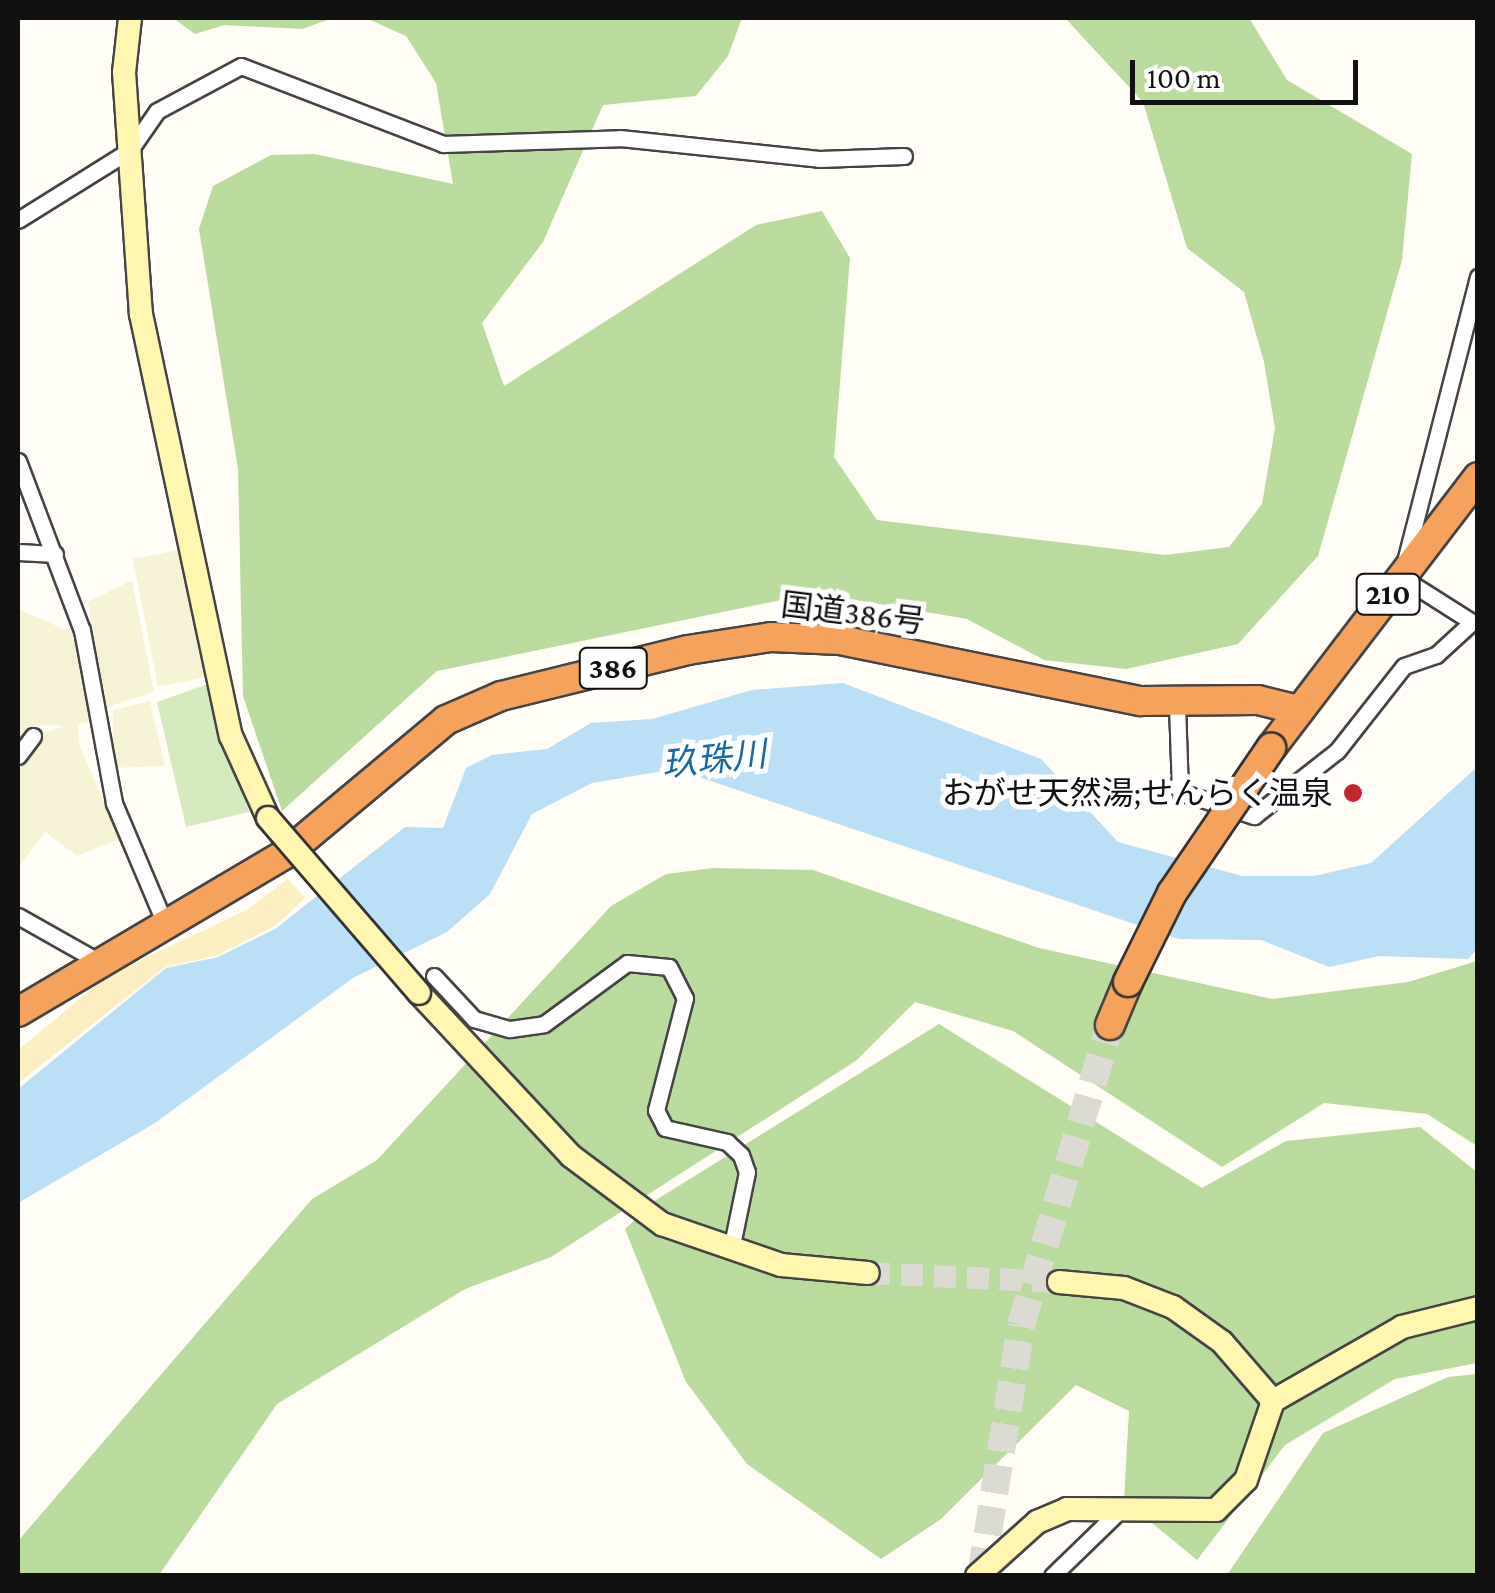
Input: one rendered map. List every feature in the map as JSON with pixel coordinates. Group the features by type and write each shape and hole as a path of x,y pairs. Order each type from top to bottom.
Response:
{"highway":[{"name":"210","path":"1110,1025 1172,892 1298,710 1478,477"},
{"name":"国道386号","path":"18,1012 94,959 286,853 446,720 501,696 688,650 771,636 840,640 1177,706 1258,700 1298,710"}],"street":[{"path":"130,18 130,150 140,314 231,736 268,818 426,984 602,1183 662,1224 731,1250 868,1273"},
{"path":"18,220 130,150 157,111 241,66 443,144 620,138 819,159 904,156"},
{"path":"1177,706 1180,792 1254,816 1337,751 1404,666 1436,655 1472,622 1460,609 1401,577 1478,277"},
{"path":"18,461 82,630 114,804 162,919"},
{"path":"18,552 55,554"},
{"path":"18,756 33,736"},
{"path":"18,916 94,959"},
{"path":"426,984 474,1019 510,1030 562,1014 627,964 669,968 685,998 656,1110 666,1128 727,1142 740,1155 747,1172 731,1250"},
{"path":"1058,1282 1124,1288 1173,1308 1222,1342 1274,1401"},
{"path":"978,1576 1037,1522 1067,1509 1115,1515 1197,1515 1236,1497 1274,1401 1414,1322 1478,1308"},
{"path":"1052,1576 1115,1515"}],"shaded area":[{"path":"184,549 209,677 158,687 133,559"},
{"path":"132,580 154,692 107,707 88,602"},
{"path":"18,609 75,634 90,722 78,724 79,743 119,839 77,856 45,832 18,868 18,766 42,733 66,726 35,725 18,748"},
{"path":"150,701 165,766 112,768 113,710"}],"green space":[{"path":"173,18 333,18 302,29 224,25 195,34"},
{"path":"366,18 742,18 728,56 696,96 603,105 543,242 482,323 504,386 756,225 822,211 850,258 834,457 877,520 1165,555 1229,547 1262,504 1275,428 1264,362 1244,292 1187,248 1143,102 1065,18 1249,18 1287,80 1412,154 1402,260 1318,556 1238,644 1126,669 1044,660 967,619 815,593 437,671 282,811 243,696 238,469 199,229 213,186 271,155 315,154 453,184 436,83 406,36"},
{"path":"208,684 249,812 186,827 157,702"},
{"path":"713,868 813,870 1039,948 1272,999 1408,982 1477,961 1477,1146 1427,1114 1324,1103 1222,1167 1013,1031 915,1002 857,1060 551,1257 465,1289 277,1404 159,1575 18,1576 18,1541 312,1199 377,1160 611,906 666,874"},
{"path":"939,1024 1202,1188 1286,1141 1420,1127 1477,1172 1477,1363 1395,1379 1285,1445 1197,1560 1124,1500 1129,1411 1076,1385 941,1519 881,1559 747,1464 686,1382 625,1229 656,1200"},
{"path":"1477,1374 1477,1575 1227,1575 1323,1433 1448,1377"}],"sand":[{"path":"288,879 305,898 275,926 218,955 165,967 18,1083 18,1050 110,974 245,911"}],"water":[{"name":"玖珠川","path":"843,683 1041,759 1118,842 1242,876 1314,876 1371,863 1477,767 1477,949 1468,959 1379,956 1329,967 1261,940 1179,939 675,769 592,783 532,814 490,894 447,932 353,978 155,1123 18,1203 18,1089 166,968 218,957 275,929 405,827 443,828 466,768 492,755 547,749 591,723 652,719 752,690"}],"tunnel":[{"path":"981,1576 1021,1325 1110,1025"},
{"path":"868,1273 1059,1282"}],"place":[{"name":"おがせ天然湯;せんらく温泉","path":"1353,793"}]}
